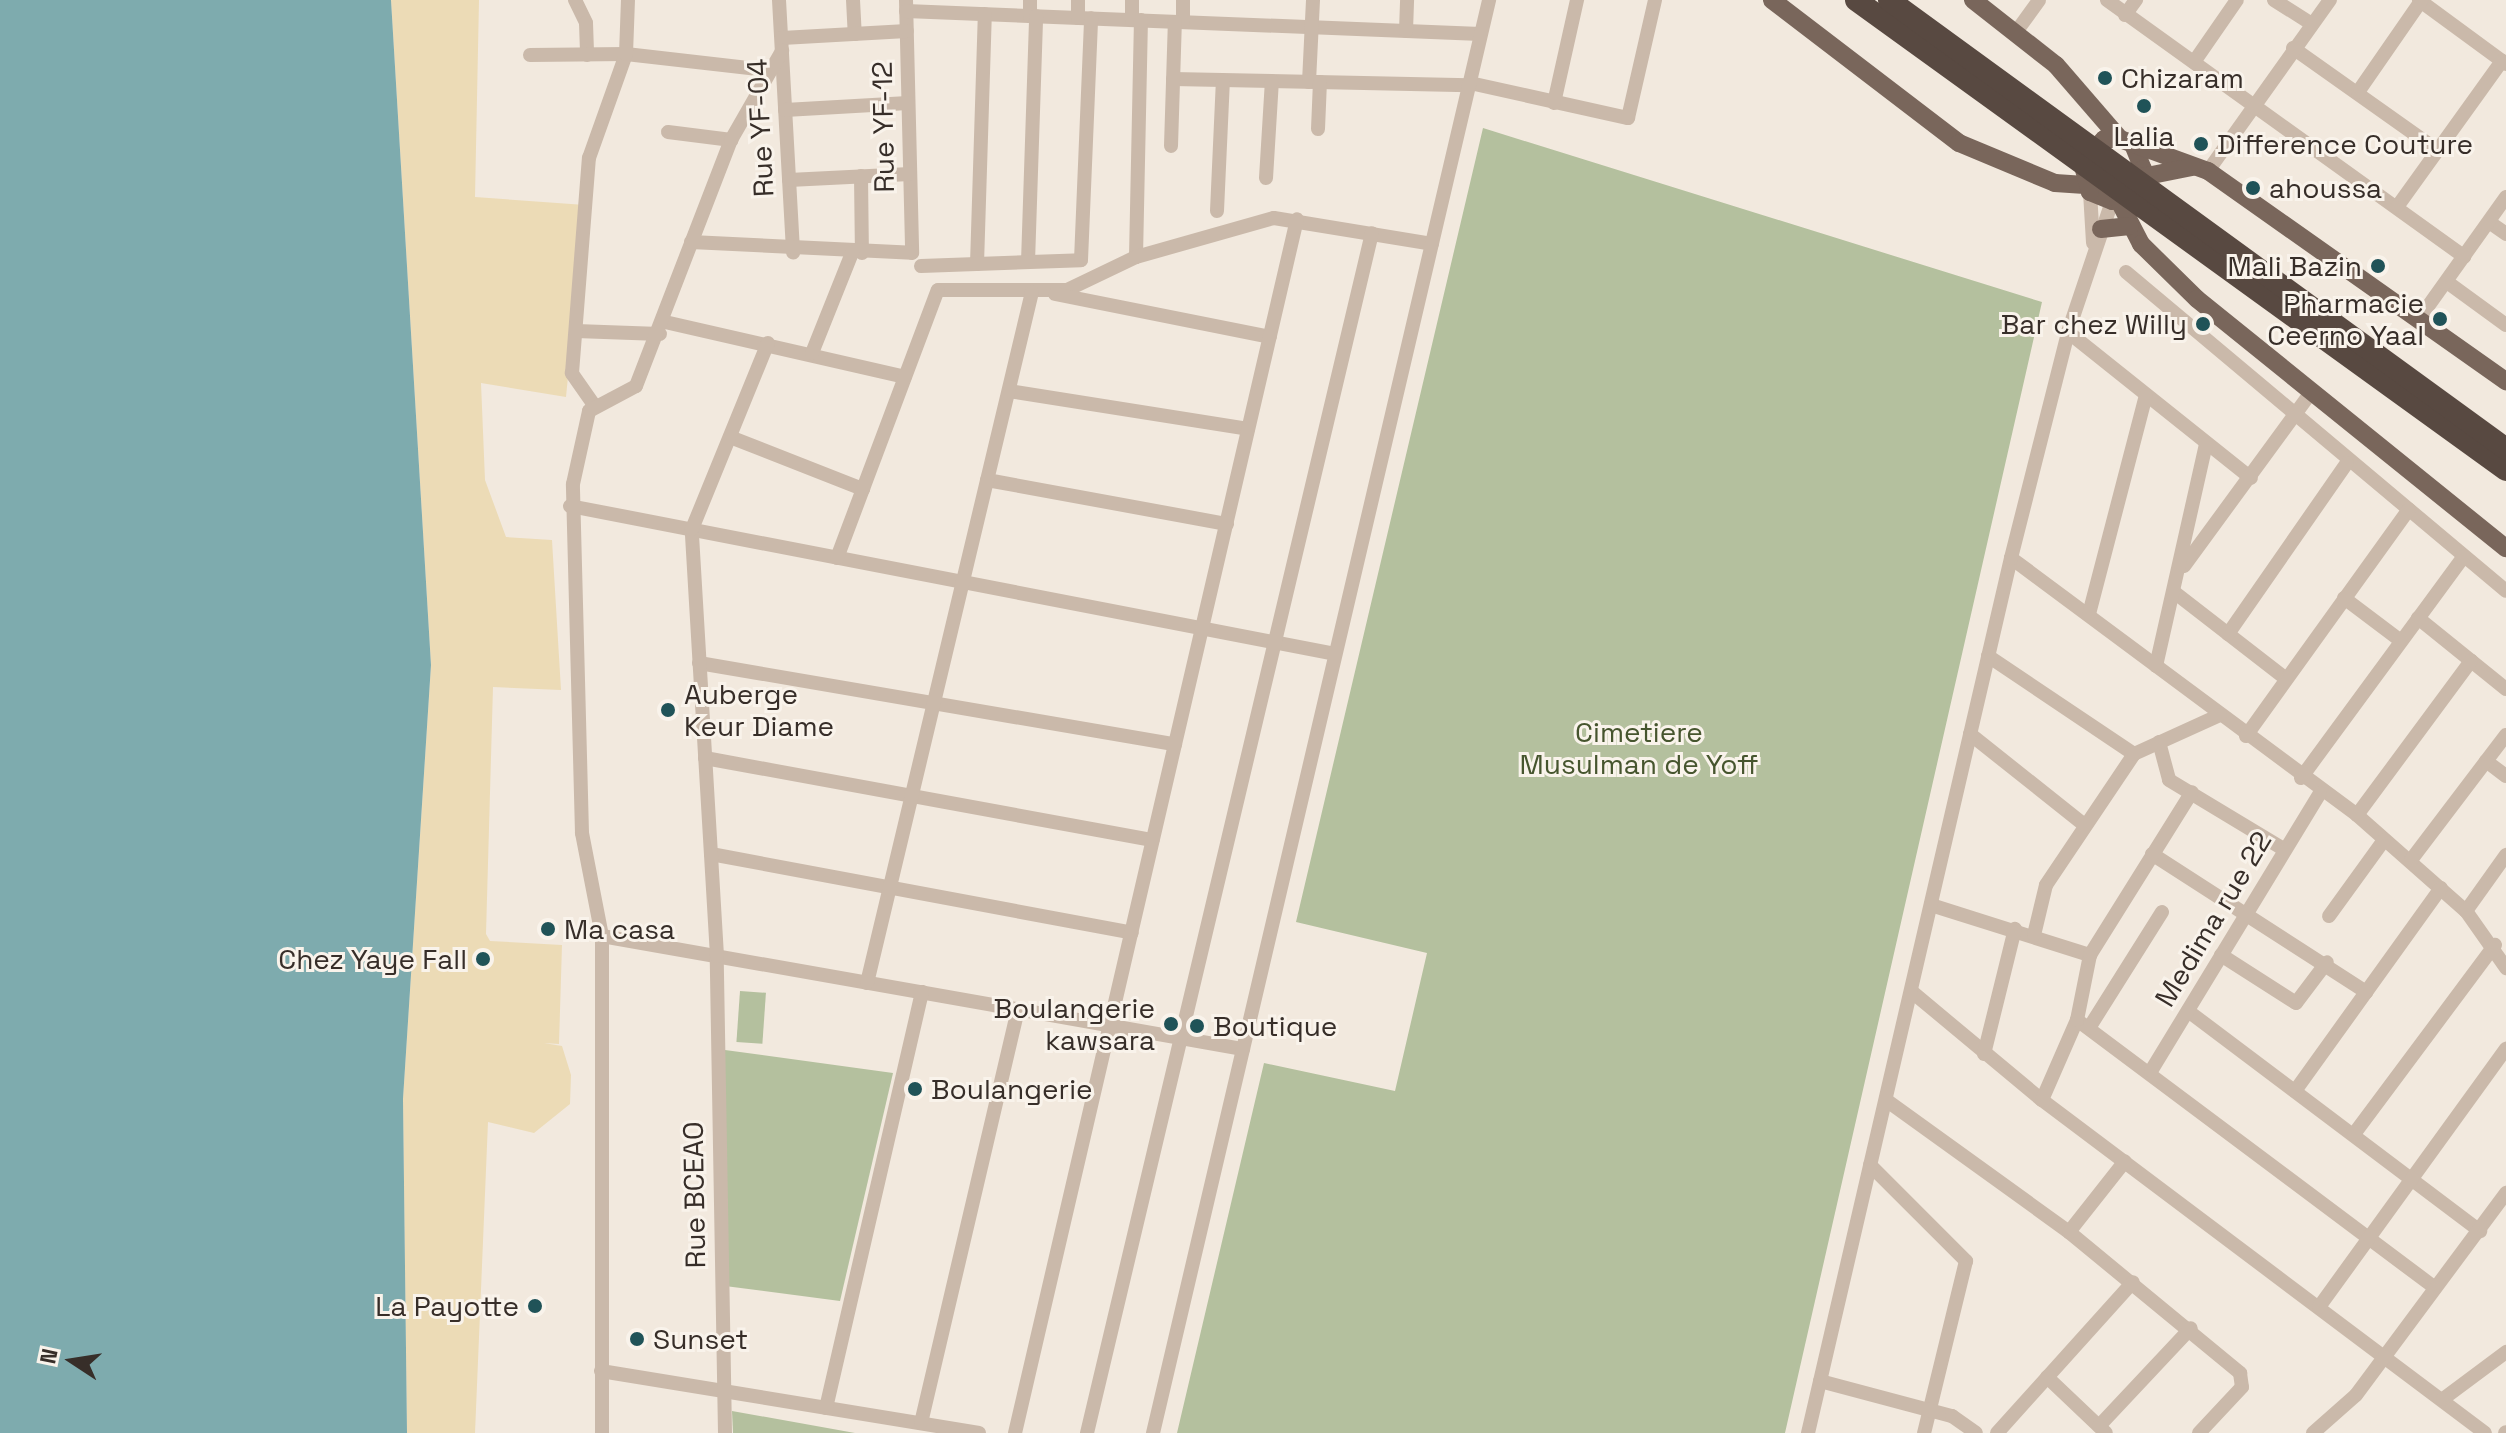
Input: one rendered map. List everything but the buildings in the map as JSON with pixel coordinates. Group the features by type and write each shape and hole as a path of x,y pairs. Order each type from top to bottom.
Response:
{"highway":[{"path":"1856,0 2506,470"},
{"path":"1889,0 2506,449"}],"main road":[{"path":"1772,0 1959,143 2038,173 2127,192 2202,169"},
{"path":"1973,0 2016,32 2083,95 2127,143 2130,226 2141,244 2312,391 2506,548"},
{"path":"2083,95 2096,142 2086,182"},
{"path":"2096,142 2127,143 2202,169 2506,381"},
{"path":"2127,192 2141,244"},
{"path":"2097,236 2130,226"}],"street":[{"path":"575,0 586,23 587,55"},
{"path":"594,405 573,382 589,158 626,54 628,0"},
{"name":"Rue YF-04","path":"779,0 793,253"},
{"path":"853,0 855,34"},
{"path":"1028,262 1033,16 1030,0"},
{"path":"921,266 1081,260 1084,18 1078,0"},
{"path":"1132,0 1136,20 1136,257"},
{"path":"1171,146 1173,79 1183,0"},
{"path":"1313,0 1311,27 1318,129"},
{"path":"1406,31 1407,0"},
{"path":"1153,1433 1489,0"},
{"path":"1554,103 1577,0"},
{"path":"1173,79 1469,84 1628,118 1655,0"},
{"path":"2016,32 2039,0"},
{"path":"2107,0 2254,102 2464,257"},
{"path":"2125,15 2136,0"},
{"path":"2194,62 2237,0"},
{"path":"2274,0 2312,24"},
{"path":"2202,169 2330,0"},
{"path":"2358,92 2420,1 2504,62 2397,207"},
{"path":"906,6 978,9 1033,16 1481,34"},
{"name":"Rue YF-12","path":"906,6 912,253"},
{"path":"977,264 978,9"},
{"path":"594,405 636,386 662,328 691,242 731,140 782,44 907,31"},
{"path":"2293,48 2437,150"},
{"path":"530,55 626,54 766,70"},
{"path":"1217,211 1223,80"},
{"path":"1266,178 1272,81"},
{"path":"785,110 908,103"},
{"path":"668,132 731,140"},
{"path":"789,180 910,174"},
{"path":"812,353 857,253 861,176"},
{"path":"2086,182 2097,236"},
{"path":"1808,1433 2011,558 2068,332 2097,236 2127,192"},
{"path":"2419,319 2506,197"},
{"path":"938,290 1067,290 1136,257 1274,218 1297,219 1432,244"},
{"path":"1015,1433 1297,219"},
{"path":"2489,222 2506,234"},
{"path":"1087,1433 1372,233"},
{"path":"691,242 793,253 912,253 938,290"},
{"path":"2126,272 2295,414 2347,463 2409,509 2506,591"},
{"path":"2447,282 2506,325"},
{"path":"837,558 938,290"},
{"path":"1037,292 1270,337"},
{"path":"867,983 987,480 1037,292"},
{"path":"576,331 662,328 768,343 905,377"},
{"path":"2068,332 2251,478"},
{"path":"692,529 768,343"},
{"path":"1009,391 1248,429"},
{"path":"2179,573 2312,391"},
{"path":"2089,614 2146,395"},
{"path":"594,405 570,506 582,833 602,936 602,1433"},
{"path":"730,437 863,489"},
{"path":"2156,666 2206,444"},
{"path":"2228,634 2347,463"},
{"path":"987,480 1227,524"},
{"path":"570,506 1335,654"},
{"path":"2246,736 2409,509"},
{"name":"Rue BCEAO","path":"692,529 717,956 725,1433"},
{"path":"2301,778 2464,556"},
{"path":"2011,558 2089,614 2320,793 2357,815 2466,911 2495,945 2506,968"},
{"path":"2174,592 2286,679"},
{"path":"2344,598 2401,641"},
{"path":"2418,618 2506,689"},
{"path":"1988,656 2134,754"},
{"path":"2357,815 2471,661"},
{"path":"699,663 1175,744"},
{"path":"2034,935 2046,885 2082,823 2134,754 2220,715"},
{"path":"1970,734 2082,823"},
{"path":"2411,860 2506,735"},
{"path":"2159,742 2169,780 2285,850"},
{"path":"705,758 1153,840"},
{"path":"2486,761 2506,776"},
{"path":"2083,1024 2090,955 2192,792"},
{"name":"Medima rue 22","path":"2151,1071 2320,793"},
{"path":"2329,916 2384,840"},
{"path":"711,854 1132,933"},
{"path":"2152,854 2327,962 2366,992"},
{"path":"2466,911 2506,855"},
{"path":"2295,1091 2441,888"},
{"path":"1931,905 2090,955"},
{"path":"2042,1100 2083,1024 2162,912"},
{"path":"1984,1054 2015,929"},
{"path":"602,936 1243,1049"},
{"path":"2354,1134 2495,945"},
{"path":"2221,955 2292,1002 2327,962"},
{"path":"1911,991 2042,1100 2319,1307 2388,1354 2475,1430"},
{"path":"826,1408 922,992"},
{"path":"921,1423 1018,1009"},
{"path":"2188,1011 2480,1231"},
{"path":"2083,1024 2151,1071 2435,1288"},
{"path":"2319,1307 2506,1049"},
{"path":"1886,1100 2133,1282 2191,1328 2245,1381 2199,1433"},
{"path":"2069,1232 2125,1161"},
{"path":"1870,1165 1966,1261 1927,1408 1924,1433"},
{"path":"2313,1433 2388,1354 2505,1197"},
{"path":"1997,1433 2133,1282"},
{"path":"2047,1377 2103,1429 2191,1328"},
{"path":"2443,1399 2506,1352"},
{"path":"601,1371 979,1433"},
{"path":"1820,1381 1927,1408 1976,1433"}],"green space":[{"name":"Cimetiere Musulman de Yoff","path":"1483,128 2042,302 1785,1433 1177,1433 1264,1063 1395,1091 1427,953 1296,922"},
{"path":"740,991 766,993 762,1044 736,1042"},
{"path":"725,1050 893,1073 840,1301 725,1286"},
{"path":"732,1411 855,1433 733,1433"}],"sand":[{"path":"391,0 479,0 475,197 585,205 566,397 481,383 485,480 506,537 552,540 561,690 493,687 486,934 490,941 562,945 559,1044 544,1043 562,1046 571,1075 570,1104 534,1133 488,1122 475,1433 407,1433 403,1099 431,665"}],"water":[{"path":"0,0 391,0 431,665 403,1099 407,1433 0,1433"}],"place":[{"name":"Chizaram","path":"2105,78"},
{"name":"Lalia","path":"2144,106"},
{"name":"Difference Couture","path":"2201,144"},
{"name":"ahoussa","path":"2253,188"},
{"name":"Mali Bazin","path":"2378,266"},
{"name":"Pharmacie Ceerno Yaal","path":"2440,319"},
{"name":"Bar chez Willy","path":"2203,324"},
{"name":"Auberge Keur Diame","path":"668,710"},
{"name":"Ma casa","path":"548,929"},
{"name":"Chez Yaye Fall","path":"483,959"},
{"name":"Boulangerie kawsara","path":"1171,1024"},
{"name":"Boutique","path":"1197,1026"},
{"name":"Boulangerie","path":"915,1089"},
{"name":"La Payotte","path":"535,1306"},
{"name":"Sunset","path":"637,1339"}]}
